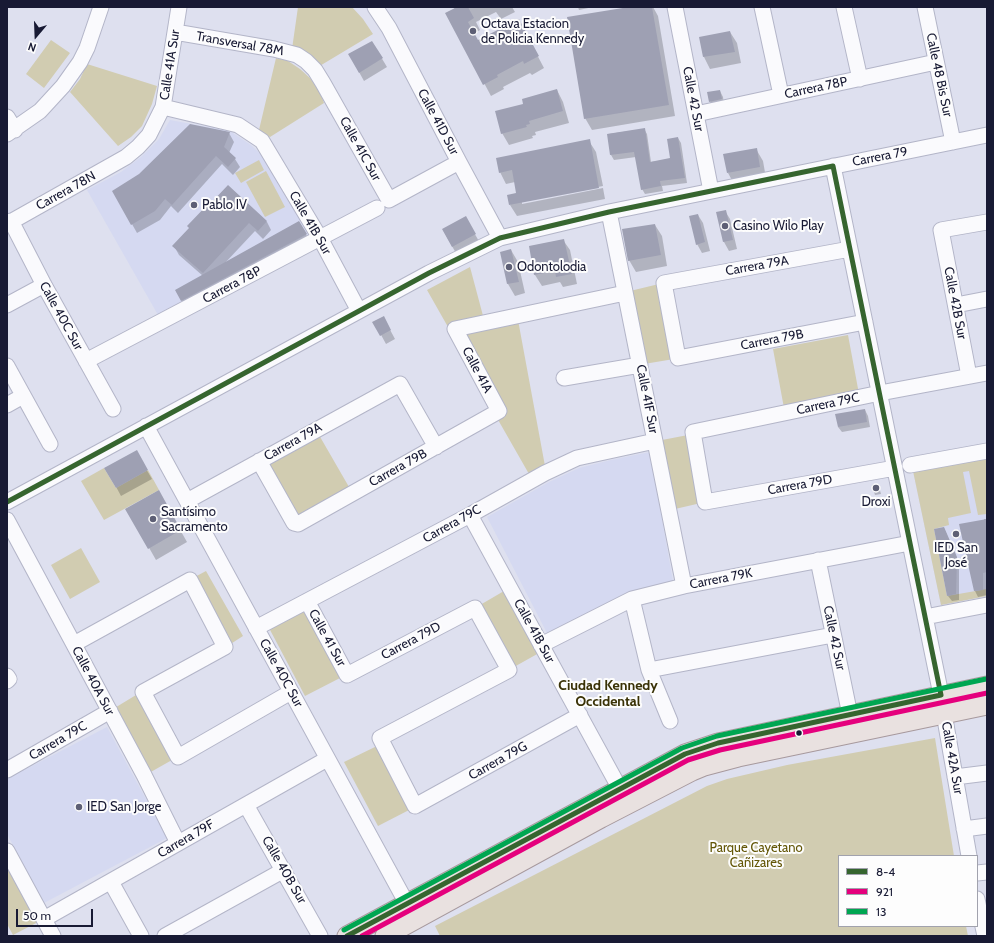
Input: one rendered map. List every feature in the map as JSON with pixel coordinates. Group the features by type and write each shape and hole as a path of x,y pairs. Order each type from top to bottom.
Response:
{"main road":[{"path":"346,936 411,912 704,766 943,704 987,686"},
{"path":"385,936 411,912 620,789 672,760 697,749 718,743 850,715 943,704 987,705"}],"street":[{"path":"10,127 40,111 63,86 80,62 87,48 101,7"},
{"name":"Calle 41A Sur","path":"126,157 149,135 163,107 179,7"},
{"name":"Calle 41D Sur","path":"375,7 389,28 500,238"},
{"name":"Calle 42 Sur","path":"674,7 711,191"},
{"path":"762,7 781,96"},
{"path":"844,7 860,79"},
{"name":"Calle 48 Bis Sur","path":"925,7 953,142"},
{"name":"Transversal 78M","path":"175,32 274,49 297,55 315,70 332,98"},
{"name":"Carrera 78P","path":"696,114 936,62"},
{"name":"Calle 41C Sur","path":"332,98 383,204"},
{"name":"Calle 41B Sur","path":"163,107 238,125 262,141 320,238 359,311"},
{"name":"Carrera 79","path":"7,502 465,254 500,238 609,212 987,135"},
{"name":"Carrera 78N","path":"9,223 126,157"},
{"name":"Carrera 78P","path":"86,361 320,238 459,162"},
{"name":"Calle 42A Sur","path":"833,166 943,704 969,855"},
{"name":"Calle 41F Sur","path":"609,212 684,586"},
{"name":"Calle 42B Sur","path":"969,376 941,230 987,222"},
{"name":"Calle 40C Sur","path":"9,223 113,409"},
{"name":"Carrera 79A","path":"678,358 664,283 850,249"},
{"path":"7,305 44,285"},
{"name":"Calle 41A","path":"499,411 455,330 626,293"},
{"path":"956,305 987,299"},
{"name":"Carrera 79B","path":"678,358 865,322"},
{"path":"564,378 640,365"},
{"path":"7,366 50,444"},
{"name":"Carrera 79C","path":"705,502 693,432 880,393 987,373"},
{"name":"Carrera 79A","path":"187,501 400,384 436,447"},
{"path":"7,405 23,396"},
{"name":"Carrera 79B","path":"259,461 296,525 499,411"},
{"name":"Calle 40C Sur","path":"146,426 411,912"},
{"name":"Carrera 79C","path":"256,628 470,515 537,477 577,458 655,441"},
{"path":"910,466 987,451"},
{"name":"Carrera 79D","path":"705,502 895,468"},
{"name":"Calle 41B Sur","path":"470,515 620,789"},
{"name":"Calle 40A Sur","path":"7,520 144,775 178,843"},
{"name":"Carrera 79K","path":"541,645 632,599 684,586 910,543"},
{"name":"Calle 42 Sur","path":"818,560 850,715"},
{"path":"74,644 190,580 225,647 143,692 178,757 291,692"},
{"path":"632,599 649,670 670,721"},
{"name":"Calle 41 Sur","path":"307,601 347,675"},
{"path":"925,617 987,605"},
{"name":"Carrera 79D","path":"347,675 475,608 509,670 380,738 415,806"},
{"path":"649,670 833,635"},
{"name":"Carrera 79C","path":"7,770 110,711"},
{"name":"Carrera 79G","path":"415,806 580,715"},
{"name":"Carrera 79F","path":"44,919 327,759"},
{"path":"955,778 987,773"},
{"name":"Calle 40B Sur","path":"246,805 320,936"},
{"path":"964,829 987,826"},
{"path":"7,851 53,936"},
{"path":"166,936 284,870"},
{"path":"111,882 141,936"},
{"path":"978,903 984,936"}],"shaded area":[{"name":"Pablo IV","path":"170,120 230,131 251,145 268,161 309,234 158,315 87,190 121,172 141,157 159,139"},
{"path":"650,452 673,581 632,592 547,633 487,517 549,482 579,468"},
{"name":"IED San José","path":"987,456 987,596 941,605 913,471"},
{"name":"IED San Jorge","path":"107,727 167,838 44,903 7,834 7,779"}],"green space":[{"path":"298,7 352,7 363,19 373,34 318,67 292,49"},
{"path":"51,40 70,53 44,88 26,74"},
{"path":"276,58 288,61 310,78 320,92 324,103 270,137 259,130"},
{"path":"87,64 157,86 152,104 142,126 131,137 118,146 70,92 80,79"},
{"path":"259,160 264,170 241,183 235,173"},
{"path":"266,171 285,207 265,217 246,182"},
{"path":"470,267 486,327 518,320 545,466 529,474 497,418 456,324 448,327 427,290"},
{"path":"659,284 674,359 644,364 630,291"},
{"path":"848,335 859,394 784,408 773,349"},
{"path":"319,435 349,487 295,518 265,466"},
{"path":"688,435 701,503 675,509 662,440"},
{"path":"987,456 987,514 978,515 969,471 963,472 971,513 948,518 949,525 934,529 947,596 987,589 987,596 941,605 913,471"},
{"path":"104,468 116,488 148,470 159,490 104,520 81,481"},
{"path":"81,548 100,582 70,599 51,565"},
{"path":"206,571 243,636 229,645 191,579"},
{"path":"504,591 539,653 514,667 480,605"},
{"path":"304,610 340,678 305,696 269,628"},
{"path":"136,695 172,760 149,773 113,709"},
{"name":"Parque Cayetano Cañizares","path":"935,738 954,855 838,855 838,927 966,927 968,936 440,936 435,926 707,786 727,779 787,765"},
{"path":"377,746 411,809 378,826 344,762"},
{"path":"7,858 40,921 13,935 7,924"}],"building":[{"path":"457,7 468,7 474,18 468,22 478,40 519,19 539,56 524,64 523,61 497,75 498,77 483,85 445,13"},
{"path":"629,7 652,7 669,105 584,119 567,17"},
{"path":"730,31 735,52 703,57 699,37"},
{"path":"372,41 383,58 359,73 348,54"},
{"path":"557,89 563,111 529,121 530,124 526,125 527,127 501,134 495,111 523,104 522,99"},
{"path":"720,90 722,99 709,102 707,92"},
{"path":"190,124 230,132 224,147 236,158 228,167 216,156 172,205 165,199 155,211 131,225 112,191 139,174"},
{"path":"645,128 650,162 670,158 667,139 678,137 685,178 660,181 661,186 641,190 634,152 610,155 607,134"},
{"path":"590,139 599,188 509,205 507,195 516,193 512,170 499,173 496,158"},
{"path":"757,148 760,167 727,173 723,154"},
{"path":"228,185 267,221 258,231 249,223 203,273 172,246 189,228 187,226"},
{"name":"Casino Wilo Play","path":"726,210 733,240 723,242 716,212"},
{"path":"698,214 705,242 696,245 689,216"},
{"path":"466,216 476,234 452,247 442,229"},
{"path":"299,221 307,234 181,301 175,290"},
{"path":"655,224 661,255 628,261 622,229"},
{"path":"564,239 572,274 556,277 555,271 534,275 529,246"},
{"name":"Odontolodia","path":"511,249 519,282 507,284 500,252"},
{"path":"384,316 391,330 380,336 372,322"},
{"path":"865,409 867,422 838,427 835,414"},
{"path":"137,450 148,470 116,488 104,468"},
{"name":"Santísimo Sacramento","path":"159,490 181,530 148,549 125,509"},
{"path":"987,519 987,572 983,573 983,590 974,591 959,524"},
{"path":"944,527 957,557 956,594 947,596 934,529"}],"transit line":[{"name":"8-4","path":"7,502 429,273 500,238 609,212 833,166 941,695 718,743 685,754 347,936"},
{"name":"13","path":"344,930 682,748 717,736 986,679"},
{"name":"921","path":"362,936 688,760 720,750 987,693"}],"place":[{"name":"Octava Estacion de Policia Kennedy","path":"473,31"},
{"name":"Pablo IV","path":"194,205"},
{"name":"Casino Wilo Play","path":"725,226"},
{"name":"Odontolodia","path":"509,267"},
{"name":"Droxi","path":"876,488"},
{"name":"Santísimo Sacramento","path":"153,519"},
{"name":"IED San José","path":"956,534"},
{"name":"IED San Jorge","path":"79,807"}],"district":[{"name":"Ciudad Kennedy Occidental","path":"608,694"}]}
